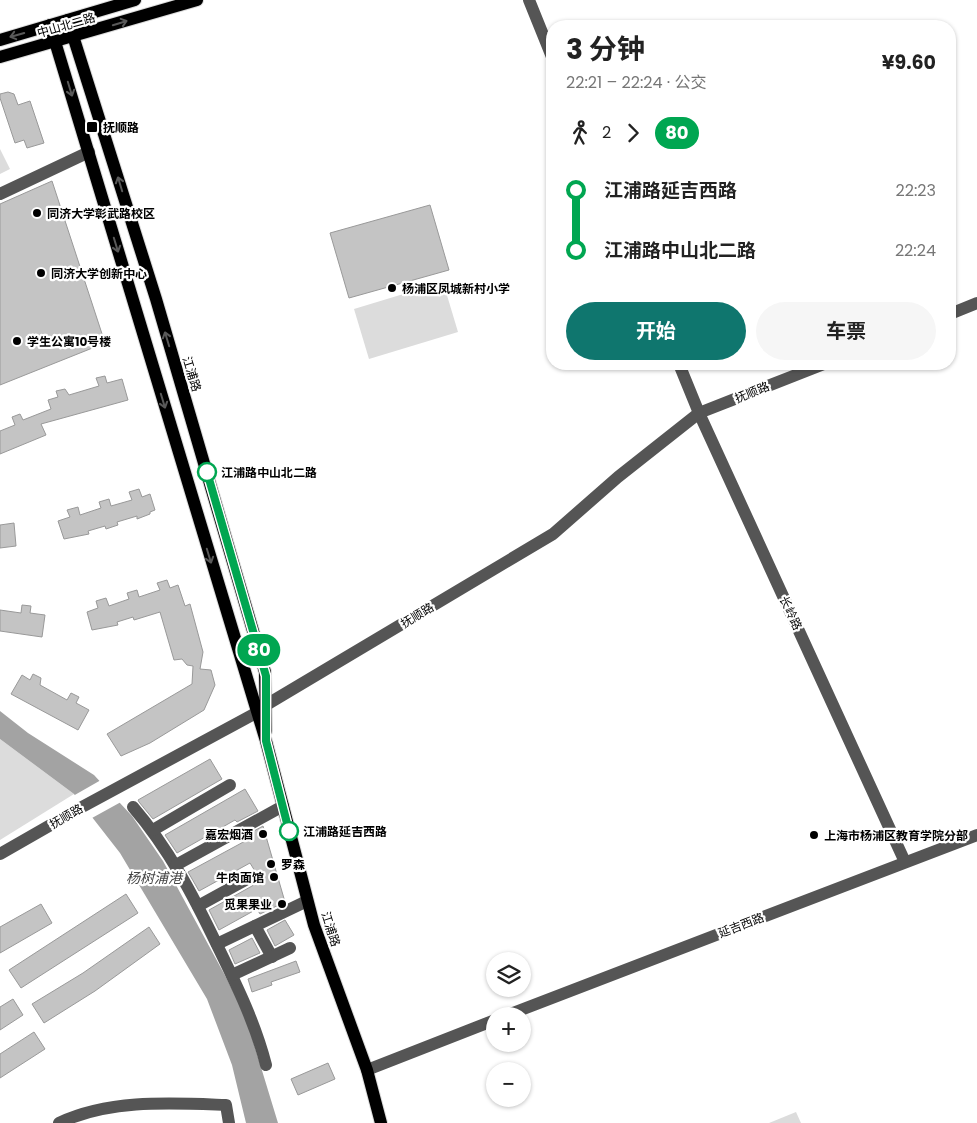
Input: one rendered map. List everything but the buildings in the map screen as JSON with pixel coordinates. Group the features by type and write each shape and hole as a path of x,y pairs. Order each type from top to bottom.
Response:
{"main road":[{"name":"中山北二路","path":"0,40 135,0"},
{"name":"中山北二路","path":"0,57 56,43 197,0"},
{"name":"江浦路","path":"68,20 158,309 265,672 261,709"},
{"name":"江浦路","path":"50,25 261,709 266,741 307,901 321,945 367,1070 381,1123"}],"street":[{"path":"529,0 546,42"},
{"path":"0,194 89,152"},
{"path":"956,312 977,303"},
{"name":"长岭路","path":"681,370 905,862"},
{"name":"抚顺路","path":"0,854 261,709 553,534 618,477 699,413 809,370"},
{"path":"153,830 230,785"},
{"path":"176,865 283,806"},
{"path":"133,808 153,830 176,865 198,906 254,1024 266,1065"},
{"name":"延吉西路","path":"528,1007 977,836"},
{"path":"198,906 249,878"},
{"path":"217,944 307,901"},
{"path":"255,926 272,957"},
{"path":"232,975 290,948"},
{"path":"367,1070 486,1024"},
{"path":"59,1123 80,1114 134,1105 175,1104 226,1105 229,1123"}],"shaded area":[{"path":"0,149 10,169 0,174"},
{"path":"443,282 458,332 369,359 354,309"},
{"path":"0,739 74,794 0,840"},
{"path":"796,1112 801,1123 769,1123"}],"water":[{"name":"杨树浦港","path":"0,711 28,733 94,775 132,816 163,861 246,1018 278,1123 246,1123 232,1065 207,999 120,853 74,794 0,739"}],"pier":[{"path":"101,780 121,802 92,818 73,796"}],"bus line":[{"name":"80","path":"207,472 266,676 266,741 289,831"}],"place":[{"name":"抚顺路","path":"92,127"},
{"name":"同济大学彰武路校区","path":"37,213"},
{"name":"同济大学创新中心","path":"41,273"},
{"name":"杨浦区凤城新村小学","path":"392,288"},
{"name":"学生公寓10号楼","path":"17,341"},
{"name":"江浦路中山北二路","path":"207,472"},
{"name":"江浦路延吉西路","path":"289,831"},
{"name":"嘉宏烟酒","path":"263,834"},
{"name":"上海市杨浦区教育学院分部","path":"814,835"},
{"name":"罗森","path":"271,864"},
{"name":"牛肉面馆","path":"274,877"},
{"name":"觅果果业","path":"282,904"}]}
